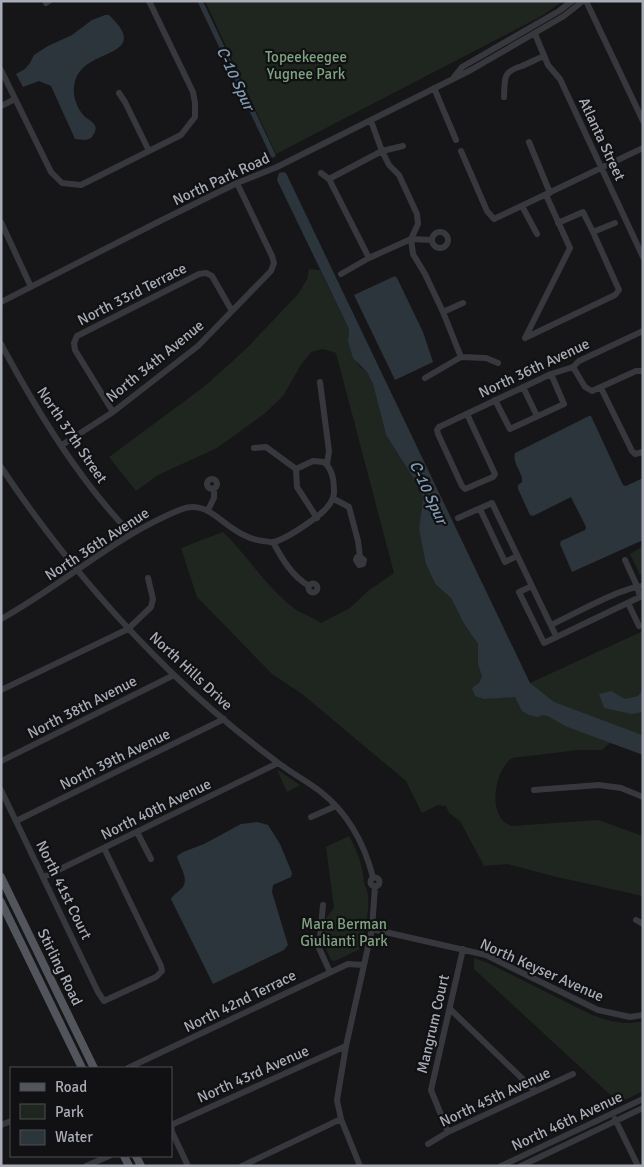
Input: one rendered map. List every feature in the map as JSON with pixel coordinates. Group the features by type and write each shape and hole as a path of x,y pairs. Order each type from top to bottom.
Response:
{"main road":[{"name":"Stirling Road","path":"1,877 94,1067"},
{"name":"Stirling Road","path":"1,902 82,1067"},
{"path":"14,927 23,923"}],"street":[{"path":"1,70 50,172 62,183 80,185 181,136 195,117 193,92 149,1"},
{"name":"North Park Road","path":"452,80 462,67 552,15 572,1"},
{"path":"584,1 643,121"},
{"name":"North Park Road","path":"1,302 237,183 277,167 452,80 535,34 584,1"},
{"name":"Atlanta Street","path":"535,34 548,65 560,79 643,258"},
{"path":"504,97 505,81 511,68 522,66 544,56"},
{"path":"434,88 456,140"},
{"path":"119,93 149,151"},
{"path":"1,106 15,99"},
{"path":"371,121 382,150 398,175 416,214 418,224 411,239 413,254 443,312 461,357"},
{"path":"529,142 558,223 570,248 525,338 615,295 619,290 583,212 558,223"},
{"path":"328,179 382,150 402,146"},
{"path":"461,151 487,211 494,219 643,148"},
{"path":"321,173 328,179 369,258"},
{"name":"North 34th Avenue","path":"62,445 112,412 198,346 271,271 274,263 237,183"},
{"path":"522,206 537,234"},
{"path":"1,222 31,287"},
{"path":"593,232 615,222"},
{"path":"341,274 369,258 411,239 432,240"},
{"name":"North 33rd Terrace","path":"112,412 75,350 74,343 77,336 199,274 206,273 212,276 232,311"},
{"path":"443,312 463,303"},
{"name":"North 36th Avenue","path":"467,414 495,474 493,477 465,488 462,486 437,430 440,427 495,400 551,374 573,367 579,361 643,331"},
{"name":"North 37th Street","path":"1,344 24,386 62,445 110,513 131,534"},
{"path":"425,378 461,357 486,358 498,363"},
{"path":"573,367 585,387 592,391 642,370"},
{"path":"495,400 510,429 564,404 551,374"},
{"path":"320,382 329,451 328,465"},
{"path":"524,387 537,416"},
{"path":"600,388 635,454 643,452"},
{"path":"254,448 266,447 296,468"},
{"path":"214,488 214,498 208,510 234,530 253,540 273,542 297,531 316,518 334,499 334,483 332,472 328,465 324,462 313,462 296,468"},
{"name":"North Hills Drive","path":"1,467 40,523 77,571 128,629 174,675 224,719 278,763 321,792 349,821 364,849 373,878 370,882 375,886 372,929"},
{"path":"296,468 297,487 316,518"},
{"path":"334,499 349,507 360,557"},
{"path":"458,518 492,503 556,636"},
{"name":"North 36th Avenue","path":"1,619 131,534 160,518 185,508 196,506 208,510"},
{"path":"480,509 505,562 517,556"},
{"path":"273,542 281,558 300,581 309,586"},
{"path":"625,560 640,586"},
{"path":"1,690 128,629 151,607 153,599 148,578"},
{"path":"532,586 519,592 544,643 641,596 639,581 643,579"},
{"path":"551,626 640,586"},
{"path":"628,602 638,626"},
{"name":"North 38th Avenue","path":"1,761 174,675"},
{"name":"North 39th Avenue","path":"16,821 224,719"},
{"name":"North 40th Avenue","path":"44,876 278,763"},
{"path":"534,790 599,785 621,788 643,797"},
{"name":"North 41st Court","path":"1,790 104,1001 156,977 162,972 161,966 104,848"},
{"path":"311,817 336,806"},
{"path":"137,832 151,859"},
{"path":"323,905 318,948 330,972"},
{"path":"360,1166 340,1120 337,1100 346,1046 372,929"},
{"name":"North Keyser Avenue","path":"372,929 486,955 598,1010 630,1017 643,1015"},
{"name":"Mangrum Court","path":"448,1132 431,1090 462,949"},
{"name":"North 42nd Terrace","path":"130,1067 330,972 352,963 364,965"},
{"path":"450,1009 535,1091"},
{"name":"North 43rd Avenue","path":"172,1125 346,1046"},
{"name":"North 45th Avenue","path":"428,1144 448,1132 573,1074"},
{"name":"North 46th Avenue","path":"502,1166 643,1098"},
{"name":"North 46th Avenue","path":"521,1166 643,1108"},
{"path":"612,1113 638,1166"},
{"path":"242,1166 340,1120"},
{"path":"172,1132 188,1166"},
{"path":"86,1166 107,1157"}],"green space":[{"name":"Topeekeegee Yugnee Park","path":"205,1 563,1 540,17 276,154"},
{"path":"309,269 320,270 349,329 348,341 359,366 367,372 373,384 386,435 421,490 423,499 419,528 436,585 451,598 464,624 478,644 478,665 482,676 479,683 484,699 515,696 530,683 643,631 643,740 610,743 602,750 578,750 512,758 506,764 497,783 496,804 498,814 512,826 598,820 643,836 643,896 507,864 484,866 460,821 449,813 446,806 438,805 422,813 406,781 302,694 272,674 197,597 181,548 223,532 282,598 295,609 321,623 350,608 368,591 394,573 336,353 323,349 311,352 283,396 264,414 217,448 158,475 136,491 109,457 205,386 247,348 299,293 307,279"},
{"path":"643,546 643,573 640,575 630,554"},
{"path":"278,770 300,785 287,792"},
{"name":"Mara Berman Giulianti Park","path":"349,836 359,860 367,890 367,916 360,949 335,961 331,960 323,942 326,918 334,908 326,847"},
{"path":"474,958 488,963 597,1017 623,1023 643,1021 643,1091 619,1103 474,969"}],"water":[{"path":"109,15 120,28 124,38 122,45 85,66 78,74 74,85 74,96 81,112 94,124 96,130 91,138 86,140 75,139 51,86 39,81 23,87 16,74 25,69 34,55 72,35 92,20"},
{"path":"279,173 286,173 530,683 554,702 642,735 643,755 565,726 548,716 537,717 529,715 522,711 515,697 484,699 475,696 472,688 479,683 482,676 478,665 478,644 464,624 451,598 436,585 426,564 419,528 423,499 421,490 386,435 373,384 367,372 353,358 348,341 349,329 277,180"},
{"path":"395,276 423,332 433,362 395,380 354,295"},
{"path":"591,416 623,485 626,486 643,478 643,540 572,572 560,544 561,541 585,530 586,527 571,497 533,516 530,515 518,489 522,478 514,457 515,453"},
{"path":"643,690 643,712 632,714 604,708 599,694 611,691 625,699 638,696"},
{"path":"257,822 268,825 280,844 292,873 291,877 273,885 272,892 288,945 284,950 213,984 171,899 182,888 185,881 177,856 241,824"}],"waterway":[{"name":"C-10 Spur","path":"200,1 273,155"}]}
